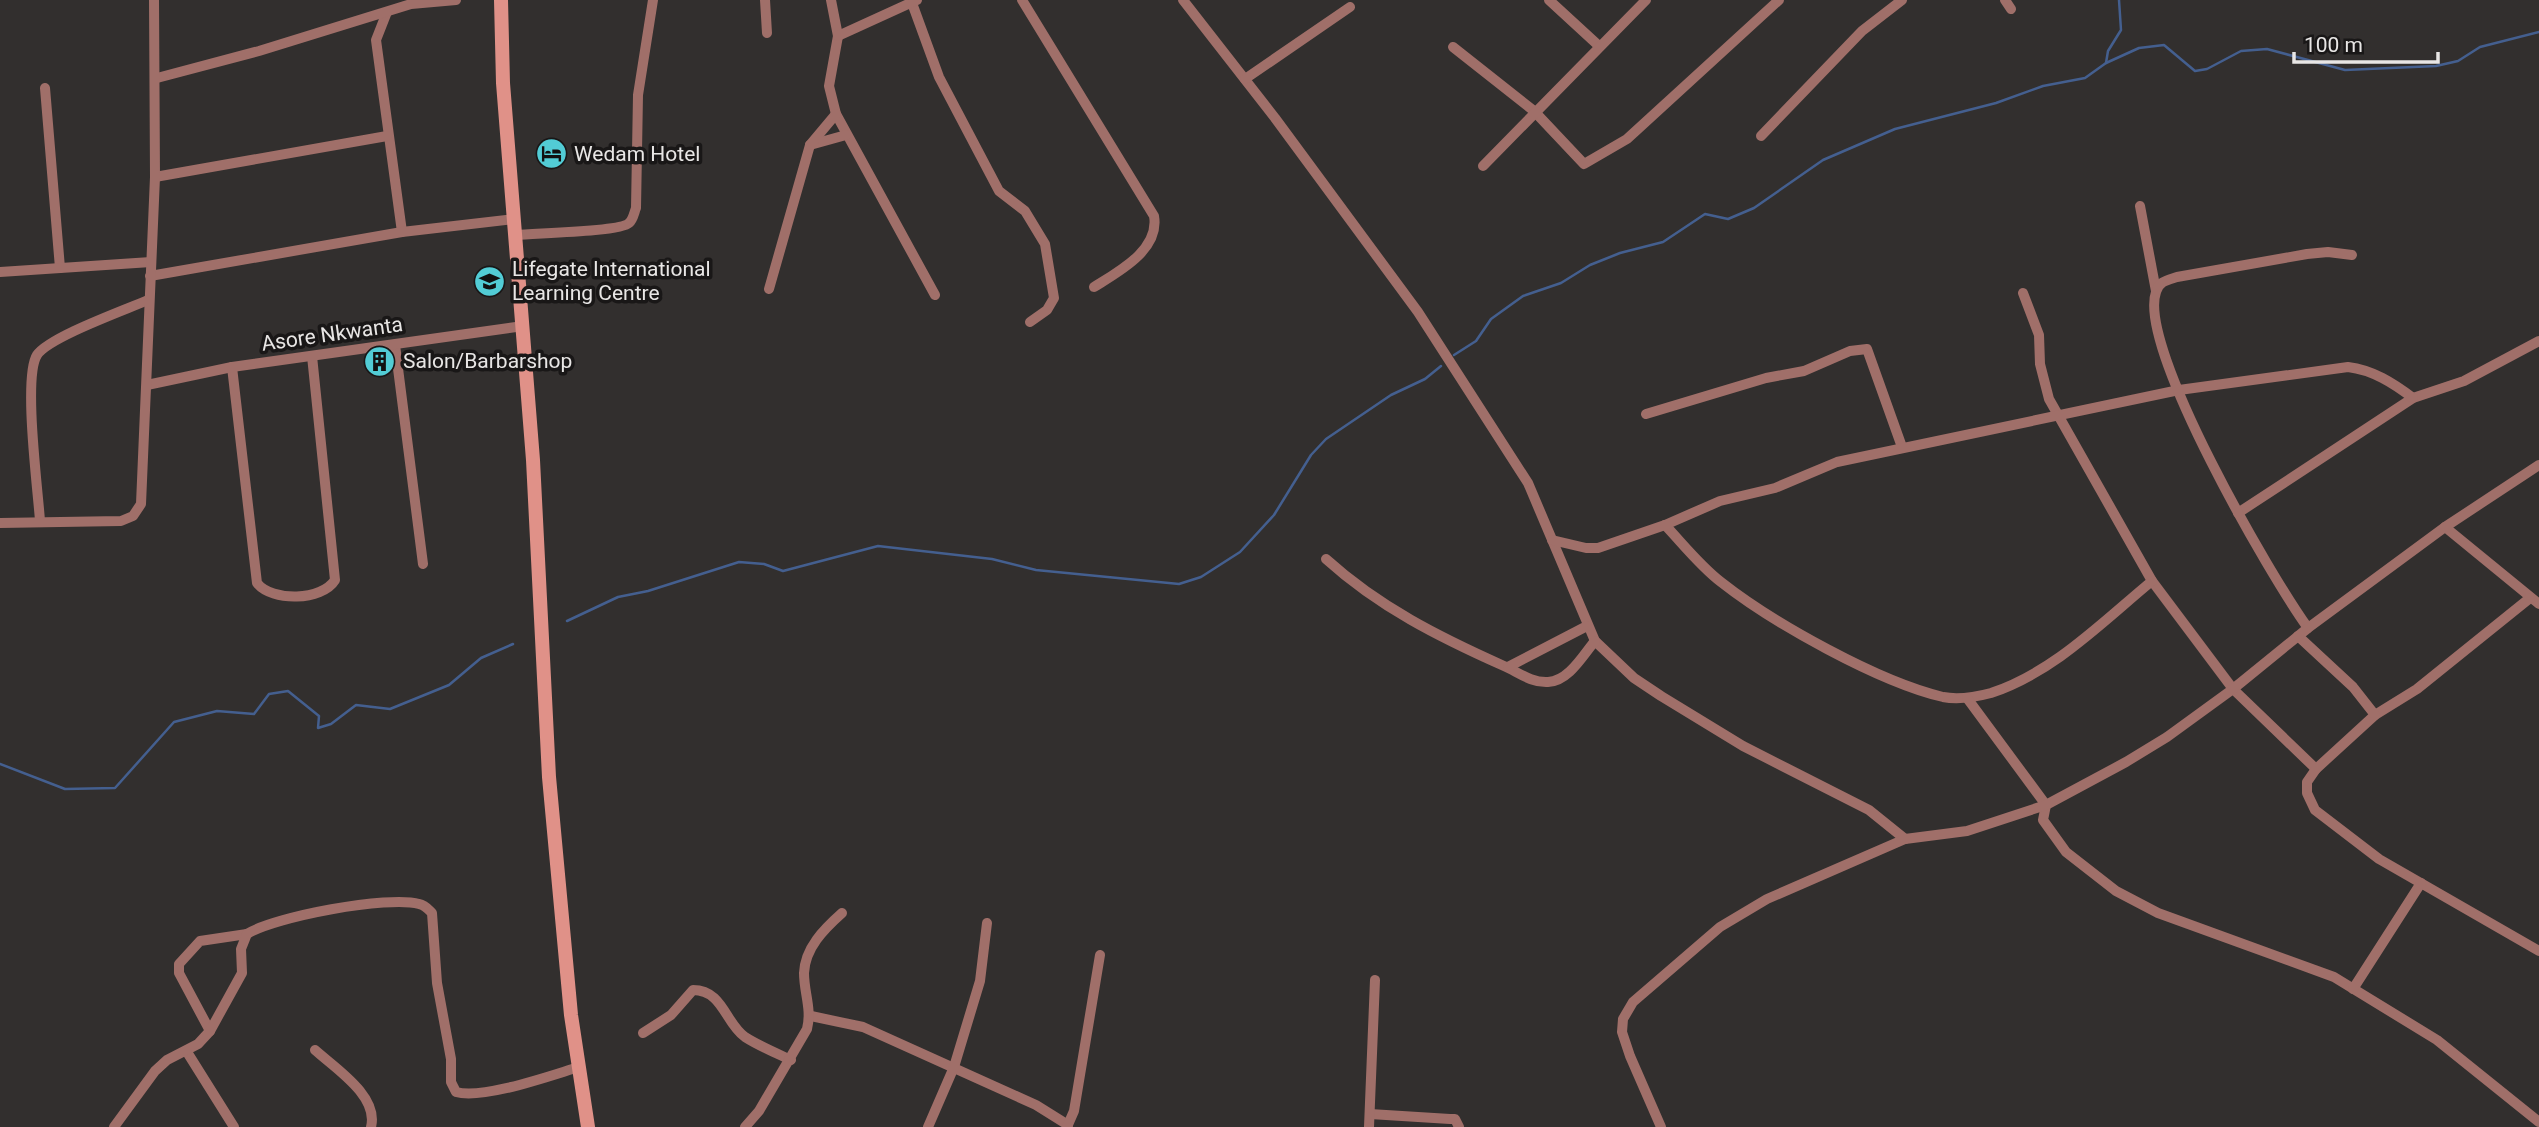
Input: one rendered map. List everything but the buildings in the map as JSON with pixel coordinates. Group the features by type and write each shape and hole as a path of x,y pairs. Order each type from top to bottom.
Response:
{"street":[{"path":"0,523 121,521 138,510 147,385 148,300 155,177 157,78 154,0"},
{"path":"157,78 360,21 410,2 457,0"},
{"path":"500,0 503,82 523,326 549,777 571,1015 588,1127"},
{"path":"516,235 608,229 627,225 631,220 636,208 638,95 653,0"},
{"path":"765,0 767,33"},
{"path":"831,0 838,36 829,86 836,114 935,295"},
{"path":"1022,0 1154,216 1156,225 1142,251 1129,265 1094,287"},
{"path":"1183,0 1418,312 1528,483 1595,641 1634,678 1661,696 1743,746 1869,810 1905,839"},
{"path":"1549,0 1600,46"},
{"path":"1483,166 1534,111 1646,0"},
{"path":"1453,47 1534,111 1584,164 1627,139 1779,0"},
{"path":"1761,136 1862,31 1902,0"},
{"path":"838,36 914,1 939,77 977,151 999,191 1025,211 1045,244 1054,298 1047,310 1030,322"},
{"path":"1245,79 1350,7"},
{"path":"387,12 376,40 401,232"},
{"path":"360,21 376,40"},
{"path":"837,21 855,27"},
{"path":"46,88 60,268"},
{"path":"769,289 810,145 836,114"},
{"path":"810,145 846,135"},
{"path":"155,177 387,136"},
{"path":"2140,206 2156,291 2154,309 2160,349 2238,513 2308,628"},
{"path":"150,276 401,232 515,219"},
{"path":"2156,291 2161,282 2177,277 2307,254 2328,252 2352,255"},
{"path":"0,272 151,262"},
{"path":"2023,293 2039,335 2040,364 2057,415 2152,581 2233,689 2316,769"},
{"path":"40,521 30,378 38,353 55,341 148,300"},
{"name":"Asore Nkwanta","path":"147,385 232,367 523,326"},
{"path":"2238,513 2413,398 2464,381 2539,341"},
{"path":"395,345 423,564"},
{"path":"1646,414 1766,378 1804,371 1850,351 1867,349 1902,447"},
{"path":"232,367 257,583 264,591 277,595 316,593 331,587 335,580 312,356"},
{"path":"1552,540 1598,548 1664,525 1720,501 1775,488 1837,462 2179,390 2348,367 2362,369 2390,382 2413,398"},
{"path":"1661,1127 1622,1032 1623,1019 1633,1002 1739,914 1905,839 1967,831 2046,805 2167,737 2445,527 2539,465"},
{"path":"1664,525 1723,584 1831,651 1912,687 1945,697 1967,698 1989,693 2032,676 2065,654 2152,581"},
{"path":"2445,527 2535,601 2427,682 2375,715 2316,769 2307,782 2307,793 2315,810 2368,851 2539,951"},
{"path":"1326,559 1358,588 1387,608 1458,646 1535,681 1550,682 1568,673 1595,641"},
{"path":"1508,667 1587,626"},
{"path":"2298,636 2353,687 2375,715"},
{"path":"1967,698 2046,805 2043,820 2057,842 2116,891 2158,913 2334,977 2437,1040 2498,1087 2514,1105 2539,1122"},
{"path":"2353,989 2421,883"},
{"path":"210,1031 179,973 179,964 200,941 247,934 289,918 338,909 406,902 419,904 432,913 437,983 451,1059 451,1082 456,1092 468,1093 528,1083 579,1067"},
{"path":"745,1127 759,1111 790,1060 811,1016 804,973 809,954 820,932 842,913"},
{"path":"928,1127 954,1067 979,981 987,923"},
{"path":"114,1127 167,1060 187,1052 210,1031 242,973 241,949 247,934"},
{"path":"811,1016 863,1027 1036,1105 1068,1126 1074,1111 1100,955"},
{"path":"1369,1127 1376,980"},
{"path":"643,1033 671,1015 693,990 702,990 716,998 740,1033 790,1060"},
{"path":"315,1050 356,1084 373,1115 371,1127"},
{"path":"187,1052 234,1127"},
{"path":"1370,1114 1455,1119 1459,1127"}],"waterway":[{"path":"2106,63 2108,51 2121,30 2119,0"},
{"path":"1454,355 1476,341 1491,319 1523,296 1561,283 1590,265 1620,253 1663,242 1705,214 1728,219 1754,208 1823,160 1895,129 1996,103 2043,86 2085,78 2106,63 2139,48 2164,45 2195,71 2207,69 2241,51 2267,49 2345,70 2436,66 2458,61 2480,47 2539,32"},
{"path":"567,621 618,597 648,591 739,562 764,564 783,571 878,546 992,559 1036,570 1179,584 1201,577 1240,552 1274,515 1311,455 1326,439 1391,395 1425,379 1441,366"},
{"path":"0,764 65,789 115,788 174,722 217,711 254,714 269,694 288,691 319,716 318,728 331,724 356,705 390,709 449,685 481,658 513,644"}],"place":[{"name":"Wedam Hotel","path":"551,154"},
{"name":"Lifegate International Learning Centre","path":"489,281"},
{"name":"Salon/Barbarshop","path":"380,361"}]}
